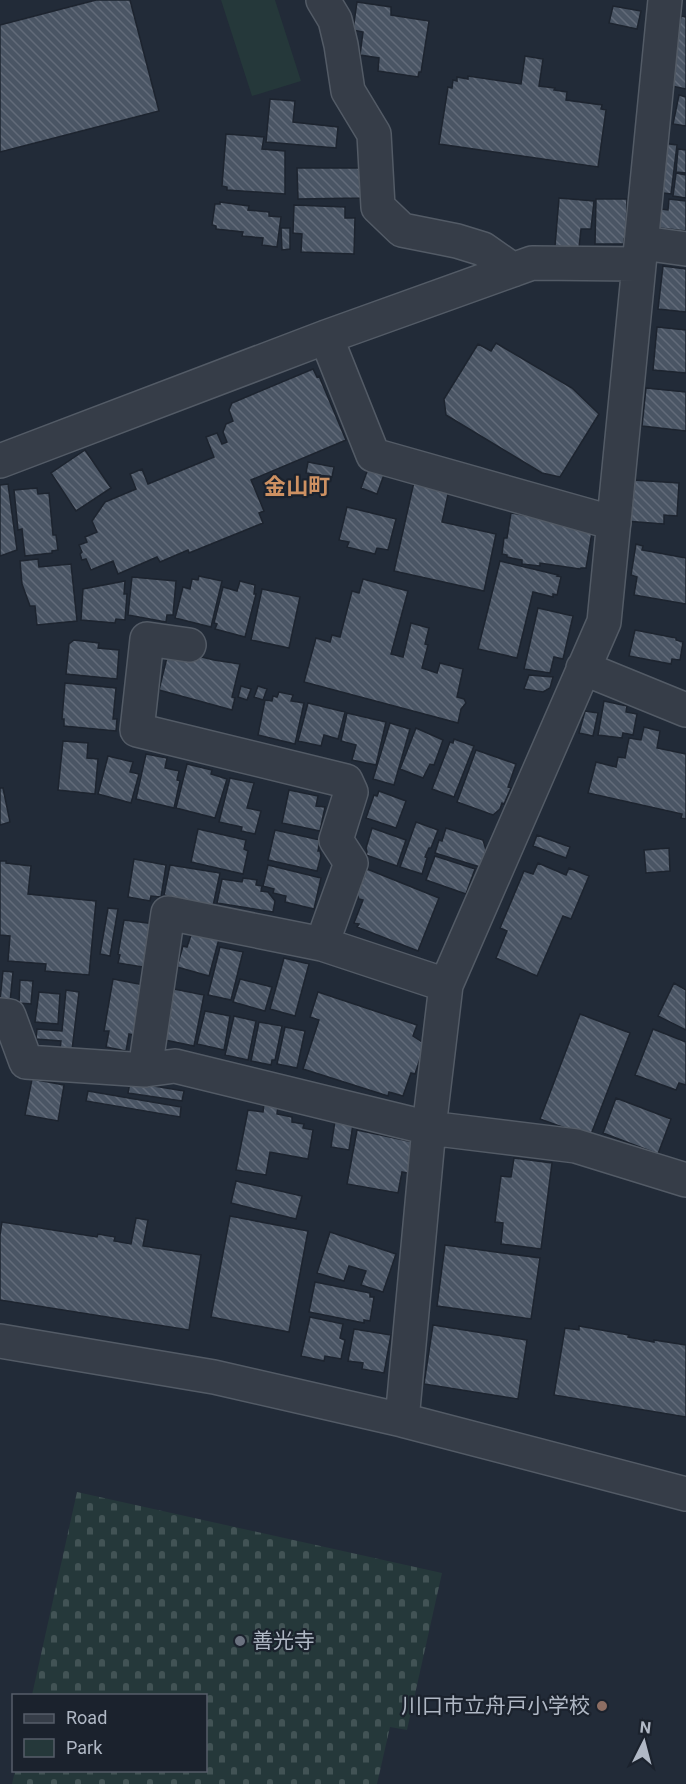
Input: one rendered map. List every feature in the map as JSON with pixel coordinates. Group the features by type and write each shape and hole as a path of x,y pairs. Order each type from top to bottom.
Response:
{"street":[{"path":"323,0 335,20 348,91 374,134 378,207 402,230 458,241 483,249 513,270"},
{"path":"402,1420 429,1128 446,985 604,622 666,0"},
{"path":"0,461 326,337 532,263 686,249"},
{"path":"326,337 373,455 614,523"},
{"path":"189,645 147,639 137,730 346,781 351,792 336,840 351,863 322,944"},
{"path":"583,668 686,710"},
{"path":"145,1070 168,912 322,944 446,985"},
{"path":"0,1015 9,1016 26,1062 145,1070 175,1066 429,1128 576,1146 686,1180"},
{"path":"0,1341 214,1377 402,1420 684,1491"}],"green space":[{"path":"221,0 275,0 301,81 252,96"},
{"name":"善光寺","path":"77,1492 442,1573 407,1730 390,1727 377,1784 12,1784 15,1772 207,1772 207,1694 32,1694"}],"building":[{"path":"96,0 130,0 159,111 0,152 0,25"},
{"path":"357,2 391,7 391,15 429,21 421,72 418,77 378,71 379,58 360,55 363,32 353,30"},
{"path":"613,6 641,11 637,29 609,23"},
{"path":"681,16 686,17 686,89 667,85"},
{"path":"525,56 543,59 539,86 567,92 566,100 602,105 601,109 606,110 598,167 439,144 448,87 452,88 453,80 457,81 457,77 468,79 468,76 521,84"},
{"path":"679,95 686,97 686,126 673,124"},
{"path":"270,99 295,101 293,122 338,127 336,148 266,142"},
{"path":"226,134 264,137 262,149 285,151 285,194 227,190 227,187 222,186"},
{"path":"662,143 677,145 671,194 656,192"},
{"path":"678,149 686,150 686,173 676,172"},
{"path":"297,168 361,168 361,198 298,199"},
{"path":"676,173 686,175 686,198 673,196"},
{"path":"559,198 594,201 591,229 581,229 579,248 555,246"},
{"path":"596,199 627,199 624,244 595,244"},
{"path":"669,199 686,201 686,231 659,228 661,209 668,210"},
{"path":"220,202 249,206 248,210 269,212 269,216 281,217 277,247 262,245 263,238 242,236 243,232 216,229 216,226 212,225 215,204 220,204"},
{"path":"294,205 345,207 345,218 355,218 354,254 301,252 302,234 293,233"},
{"path":"281,228 290,228 290,249 282,250"},
{"path":"663,266 686,269 686,312 658,309"},
{"path":"657,327 686,330 686,373 653,370"},
{"path":"496,343 572,388 599,414 560,477 542,473 446,415 444,399 478,344 491,351"},
{"path":"313,369 317,377 319,376 346,440 251,480 264,511 259,513 263,523 189,553 188,550 160,562 157,557 118,574 113,561 91,570 86,559 82,560 79,545 87,542 85,537 97,532 92,521 105,502 136,489 130,474 142,469 148,484 214,457 206,437 217,433 222,444 227,442 223,432 226,424 233,421 229,410 232,403"},
{"path":"646,388 686,392 686,431 642,426"},
{"path":"85,450 111,488 76,511 51,473"},
{"path":"308,462 334,467 332,477 306,473"},
{"path":"369,466 385,472 377,494 361,488"},
{"path":"633,480 679,483 677,516 664,515 664,524 625,521"},
{"path":"414,482 449,490 442,522 496,534 484,591 394,571"},
{"path":"8,484 17,550 0,556 0,485"},
{"path":"37,488 38,494 49,493 53,535 56,535 58,550 52,553 25,556 22,529 18,530 14,490"},
{"path":"347,507 396,519 388,550 377,548 375,554 347,547 349,542 339,540"},
{"path":"511,513 593,526 586,568 540,563 540,566 522,564 522,560 502,554"},
{"path":"636,544 643,546 642,550 686,558 686,604 634,595 637,577 631,575"},
{"path":"38,559 39,567 71,564 77,621 37,625 35,606 30,606 22,584 20,561"},
{"path":"500,561 561,577 557,595 553,594 553,597 533,592 517,658 478,649"},
{"path":"199,576 222,581 211,627 175,618 183,587 190,589 192,579 198,580"},
{"path":"132,577 176,581 173,615 167,615 166,622 128,615"},
{"path":"363,579 408,591 391,654 403,657 411,623 429,628 425,644 428,645 422,668 437,673 440,663 463,669 457,697 464,699 466,703 461,709 458,723 304,682 316,638 330,642 332,635 340,637 352,591 359,593"},
{"path":"125,581 124,594 127,594 125,620 116,619 115,623 81,620 83,589"},
{"path":"240,581 255,585 254,594 256,594 245,637 215,629 217,624 214,623 223,587 237,591"},
{"path":"262,589 300,597 289,648 251,640"},
{"path":"538,608 573,616 563,659 554,657 550,673 524,669"},
{"path":"635,630 676,638 683,642 680,660 672,659 671,664 629,656"},
{"path":"74,640 99,643 98,648 119,650 117,679 66,674 69,644"},
{"path":"169,649 240,664 232,697 235,698 232,710 159,690"},
{"path":"529,675 553,677 550,688 543,692 524,689"},
{"path":"65,683 116,688 113,719 117,719 116,731 64,726 64,719 62,719"},
{"path":"241,686 251,689 247,700 238,697"},
{"path":"258,686 267,689 263,700 254,697"},
{"path":"279,692 293,695 291,701 304,703 295,744 258,735 265,700 272,701 273,696 277,697"},
{"path":"604,701 627,706 626,712 637,714 633,735 623,733 622,738 598,735"},
{"path":"308,703 345,712 338,739 324,735 321,746 298,741"},
{"path":"585,711 598,713 593,736 579,733"},
{"path":"347,713 386,722 376,765 352,760 356,745 341,741"},
{"path":"390,723 410,729 394,785 373,779"},
{"path":"644,727 660,731 657,748 686,754 686,819 681,818 682,814 588,793 596,762 616,767 618,757 625,758 629,738 641,740"},
{"path":"416,728 443,740 434,765 430,764 423,778 400,769"},
{"path":"454,739 474,746 454,797 432,789 450,742 453,743"},
{"path":"63,741 88,743 87,758 98,759 95,794 58,790"},
{"path":"476,750 516,764 508,787 511,788 504,804 502,803 500,809 493,815 457,802"},
{"path":"146,754 167,758 165,768 179,771 177,780 180,781 174,808 136,799"},
{"path":"108,756 133,762 130,772 139,774 131,803 98,794"},
{"path":"187,764 212,770 211,774 227,779 215,818 176,808"},
{"path":"230,778 254,783 247,808 261,811 255,834 241,831 242,827 219,822"},
{"path":"0,788 3,788 10,822 0,825"},
{"path":"289,790 318,796 316,806 325,807 320,831 282,823"},
{"path":"379,791 406,801 396,828 366,818 374,795 377,796"},
{"path":"416,822 438,830 425,857 427,858 422,874 400,867"},
{"path":"372,828 406,840 397,866 366,855"},
{"path":"446,828 483,840 486,850 480,867 435,853"},
{"path":"198,829 246,840 244,849 248,851 243,874 191,862"},
{"path":"275,830 320,840 318,851 321,856 317,871 268,860"},
{"path":"537,835 570,847 566,858 533,846"},
{"path":"669,848 670,871 646,873 644,850"},
{"path":"435,856 475,869 466,894 426,880"},
{"path":"134,859 166,865 161,897 151,896 150,901 128,897"},
{"path":"0,861 31,866 28,894 96,901 89,975 45,971 46,964 8,961 10,936 0,935"},
{"path":"538,863 566,875 569,868 589,876 571,919 563,916 537,976 496,958 507,931 500,928 524,871 533,874"},
{"path":"170,865 220,873 213,906 164,895"},
{"path":"268,865 321,878 314,909 285,902 286,896 273,893 274,889 263,886"},
{"path":"367,869 439,898 418,951 357,927 359,924 354,923 363,900 359,899 357,894"},
{"path":"243,878 257,880 256,885 262,886 261,891 268,892 275,901 273,912 217,903 222,879 242,882"},
{"path":"108,908 118,909 110,956 100,954"},
{"path":"124,920 155,924 149,968 118,963"},
{"path":"192,932 219,939 209,976 177,967 183,946 187,947"},
{"path":"220,947 243,952 231,1000 208,995"},
{"path":"284,958 309,964 295,1016 270,1009"},
{"path":"3,971 13,972 10,1002 0,1000"},
{"path":"113,979 144,985 137,1036 129,1034 126,1051 106,1047 109,1031 104,1031"},
{"path":"240,979 272,987 265,1011 233,1002"},
{"path":"20,980 33,981 31,1004 19,1003"},
{"path":"674,983 686,990 686,1030 658,1016"},
{"path":"174,989 204,995 194,1046 165,1040"},
{"path":"66,990 79,992 72,1050 60,1049 61,1041 36,1039 37,1029 62,1031"},
{"path":"39,992 60,994 58,1024 35,1022"},
{"path":"318,992 417,1025 413,1036 425,1044 415,1074 411,1073 403,1096 389,1092 388,1096 303,1069 319,1020 310,1017"},
{"path":"205,1011 230,1016 224,1050 197,1044"},
{"path":"580,1014 630,1033 590,1137 540,1119"},
{"path":"234,1016 256,1021 248,1060 225,1055"},
{"path":"259,1022 282,1026 275,1060 272,1060 271,1065 251,1061"},
{"path":"285,1027 305,1031 297,1068 277,1064"},
{"path":"653,1029 686,1042 686,1085 679,1083 676,1090 635,1075"},
{"path":"32,1079 64,1085 58,1121 25,1115"},
{"path":"130,1082 184,1091 182,1101 128,1093"},
{"path":"88,1091 181,1107 180,1117 86,1101"},
{"path":"616,1098 671,1119 658,1154 603,1133"},
{"path":"264,1104 278,1106 277,1114 292,1117 292,1122 304,1124 303,1128 313,1130 308,1159 270,1152 266,1175 236,1170 248,1110 263,1112"},
{"path":"335,1121 353,1124 349,1150 331,1147"},
{"path":"357,1130 418,1143 412,1174 402,1172 398,1193 347,1184"},
{"path":"514,1158 552,1163 541,1249 501,1244 503,1223 495,1222 501,1176 511,1177"},
{"path":"236,1181 302,1196 296,1219 231,1203"},
{"path":"230,1216 308,1231 289,1332 211,1317"},
{"path":"136,1218 148,1220 143,1246 201,1255 189,1330 0,1300 2,1222 97,1237 98,1234 115,1237 114,1241 131,1244"},
{"path":"330,1232 396,1254 383,1292 361,1285 366,1271 349,1266 344,1281 317,1273"},
{"path":"445,1245 540,1258 531,1319 437,1306"},
{"path":"315,1282 370,1293 370,1297 374,1297 370,1321 364,1320 364,1323 309,1312"},
{"path":"310,1317 343,1324 340,1338 345,1340 341,1359 325,1356 324,1361 301,1356"},
{"path":"433,1325 527,1340 518,1399 424,1384"},
{"path":"579,1326 654,1342 654,1340 686,1345 686,1417 554,1395 565,1328 579,1330"},
{"path":"354,1329 391,1335 384,1373 362,1369 363,1363 348,1361"}],"place":[{"name":"善光寺","path":"240,1641"},
{"name":"川口市立舟戸小学校","path":"602,1706"}],"district":[{"name":"金山町","path":"297,486"}]}
